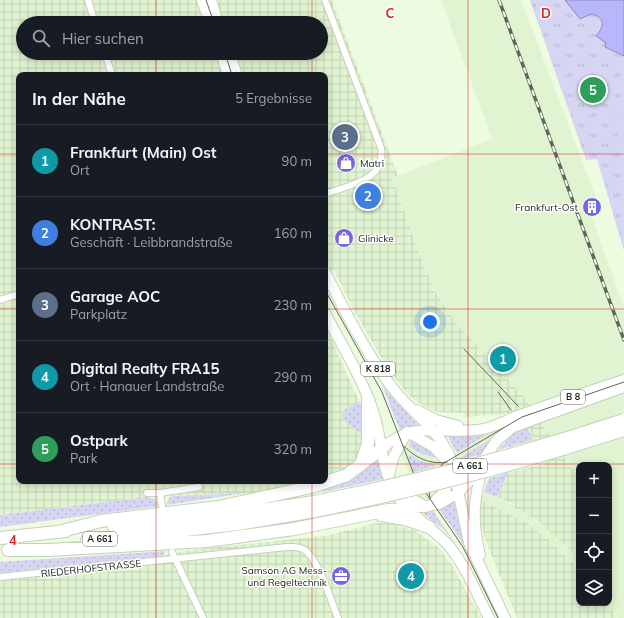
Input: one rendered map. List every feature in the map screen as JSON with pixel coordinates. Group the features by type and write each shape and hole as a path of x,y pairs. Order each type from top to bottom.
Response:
{"highway":[{"path":"361,466 368,443 368,399"},
{"name":"A 661","path":"0,538 241,513 314,507 455,470 575,436 624,420"},
{"name":"A 661","path":"4,550 238,524 459,478 578,445 624,430"},
{"path":"328,482 347,475 361,466 381,449"},
{"path":"58,532 101,521 218,507 257,500 320,484"},
{"path":"4,550 48,550 207,541 286,530 384,510 408,509"},
{"path":"340,520 379,515 405,519 429,527"}],"main road":[{"path":"202,0 208,16"},
{"path":"210,0 216,16"},
{"path":"223,60 227,72"},
{"path":"232,60 236,72"},
{"name":"K 818","path":"328,278 374,362 392,388 431,429 446,450 453,470 458,492"},
{"name":"K 818","path":"328,319 368,399 376,423 381,449"},
{"name":"B 8","path":"458,492 470,480 502,435 523,418 624,380"},
{"name":"B 8","path":"381,449 397,437 407,432 431,429 475,430 490,427 624,387"},
{"path":"408,405 436,420 475,430"},
{"path":"389,481 393,458 407,432 434,447 443,455 453,470 444,492 438,500 426,507"},
{"path":"483,570 476,538 473,510 482,468 492,447"},
{"path":"381,449 389,481 397,496 408,509 429,527 456,556 489,618"},
{"path":"389,481 405,496 426,507"},
{"path":"408,509 426,507 443,502 458,492 466,533 505,618"}],"street":[{"path":"88,0 93,16"},
{"path":"325,0 381,148 382,155 380,165 370,178 328,193"},
{"path":"107,60 111,72"},
{"path":"0,300 16,295"},
{"path":"147,493 160,493 199,488"},
{"path":"160,493 162,506"},
{"name":"RIEDERHOFSTRASSE","path":"0,577 287,547 304,549 312,557 338,618"},
{"path":"172,552 181,568 203,618"}],"shaded area":[{"path":"0,0 332,0 398,176 392,178 424,267 434,289 456,323 523,396 576,475 576,554 540,523 514,507 515,505 497,497 508,473 545,463 519,410 503,414 465,417 464,413 437,412 417,402 406,392 388,369 353,309 334,270 328,273 328,72 16,72 16,484 307,484 255,496 246,493 147,497 0,515"},
{"path":"441,0 521,0 601,211 591,215 624,307 624,618 618,618 610,606 612,606 612,462 576,462 576,475 523,396 456,323 429,279 392,178 492,139"},
{"path":"328,332 362,408 364,443 356,464 328,478"},
{"path":"511,424 495,437 459,458 457,453 491,432"},
{"path":"411,441 409,446 422,455 439,458 446,468 442,490 430,499 415,496 404,484 400,475 409,473 400,452 405,444"},
{"path":"484,492 515,506 554,534 576,554 576,566 549,540 528,525 481,500"},
{"path":"481,500 528,524 549,540 576,566 576,606 610,606 617,618 517,618 485,539 480,518"},
{"path":"377,523 393,524 414,530 438,547 452,565 481,618 0,618 0,573 162,556 190,550 325,536"}],"green space":[{"path":"530,0 624,0 624,251 597,159 586,160"},
{"path":"624,111 624,152 610,116"},
{"path":"382,385 418,425 400,431"},
{"path":"360,402 362,408 363,435 344,420 342,415 345,409"},
{"path":"526,425 533,440 498,450 517,430"},
{"path":"491,432 457,453 447,435 471,435"},
{"path":"495,437 483,454 460,460 459,458"},
{"path":"411,441 433,450 440,458 423,455 416,451 409,446"},
{"path":"410,455 421,461 434,464 435,466 414,472 408,456"},
{"path":"378,457 384,479 323,492 322,488 351,478"},
{"path":"508,473 497,497 484,492 489,478"},
{"path":"246,493 166,505 169,498 173,496"},
{"path":"147,497 155,499 159,506 0,527 0,515"},
{"path":"454,500 458,520 466,548 439,509"},
{"path":"433,511 456,544 444,530 423,513"},
{"path":"166,551 162,556 0,573 0,562"}],"water":[{"path":"565,0 624,0 624,56 605,47 606,43 596,36 602,25 599,17 591,14 580,19"}],"tram line":[{"path":"206,0 212,16"},
{"path":"227,60 231,72"},
{"path":"328,295 382,392 415,477 463,547 498,618"},
{"path":"464,349 518,406"},
{"path":"430,499 429,488 431,479 444,463 522,417 624,382"},
{"path":"498,392 511,410"},
{"path":"404,446 413,454 424,460 441,463 447,462"}],"railway":[{"path":"499,0 624,340"}],"place":[{"name":"Ostpark","path":"593,90"},
{"name":"Garage AOC","path":"345,137"},
{"name":"Matri","path":"346,163"},
{"name":"KONTRAST:","path":"368,196"},
{"name":"Frankfurt-Ost","path":"592,207"},
{"name":"Glinicke","path":"344,238"},
{"name":"Frankfurt (Main) Ost","path":"503,359"},
{"name":"Samson AG Mess- und Regeltechnik","path":"341,576"},
{"name":"Digital Realty FRA15","path":"411,576"}]}
